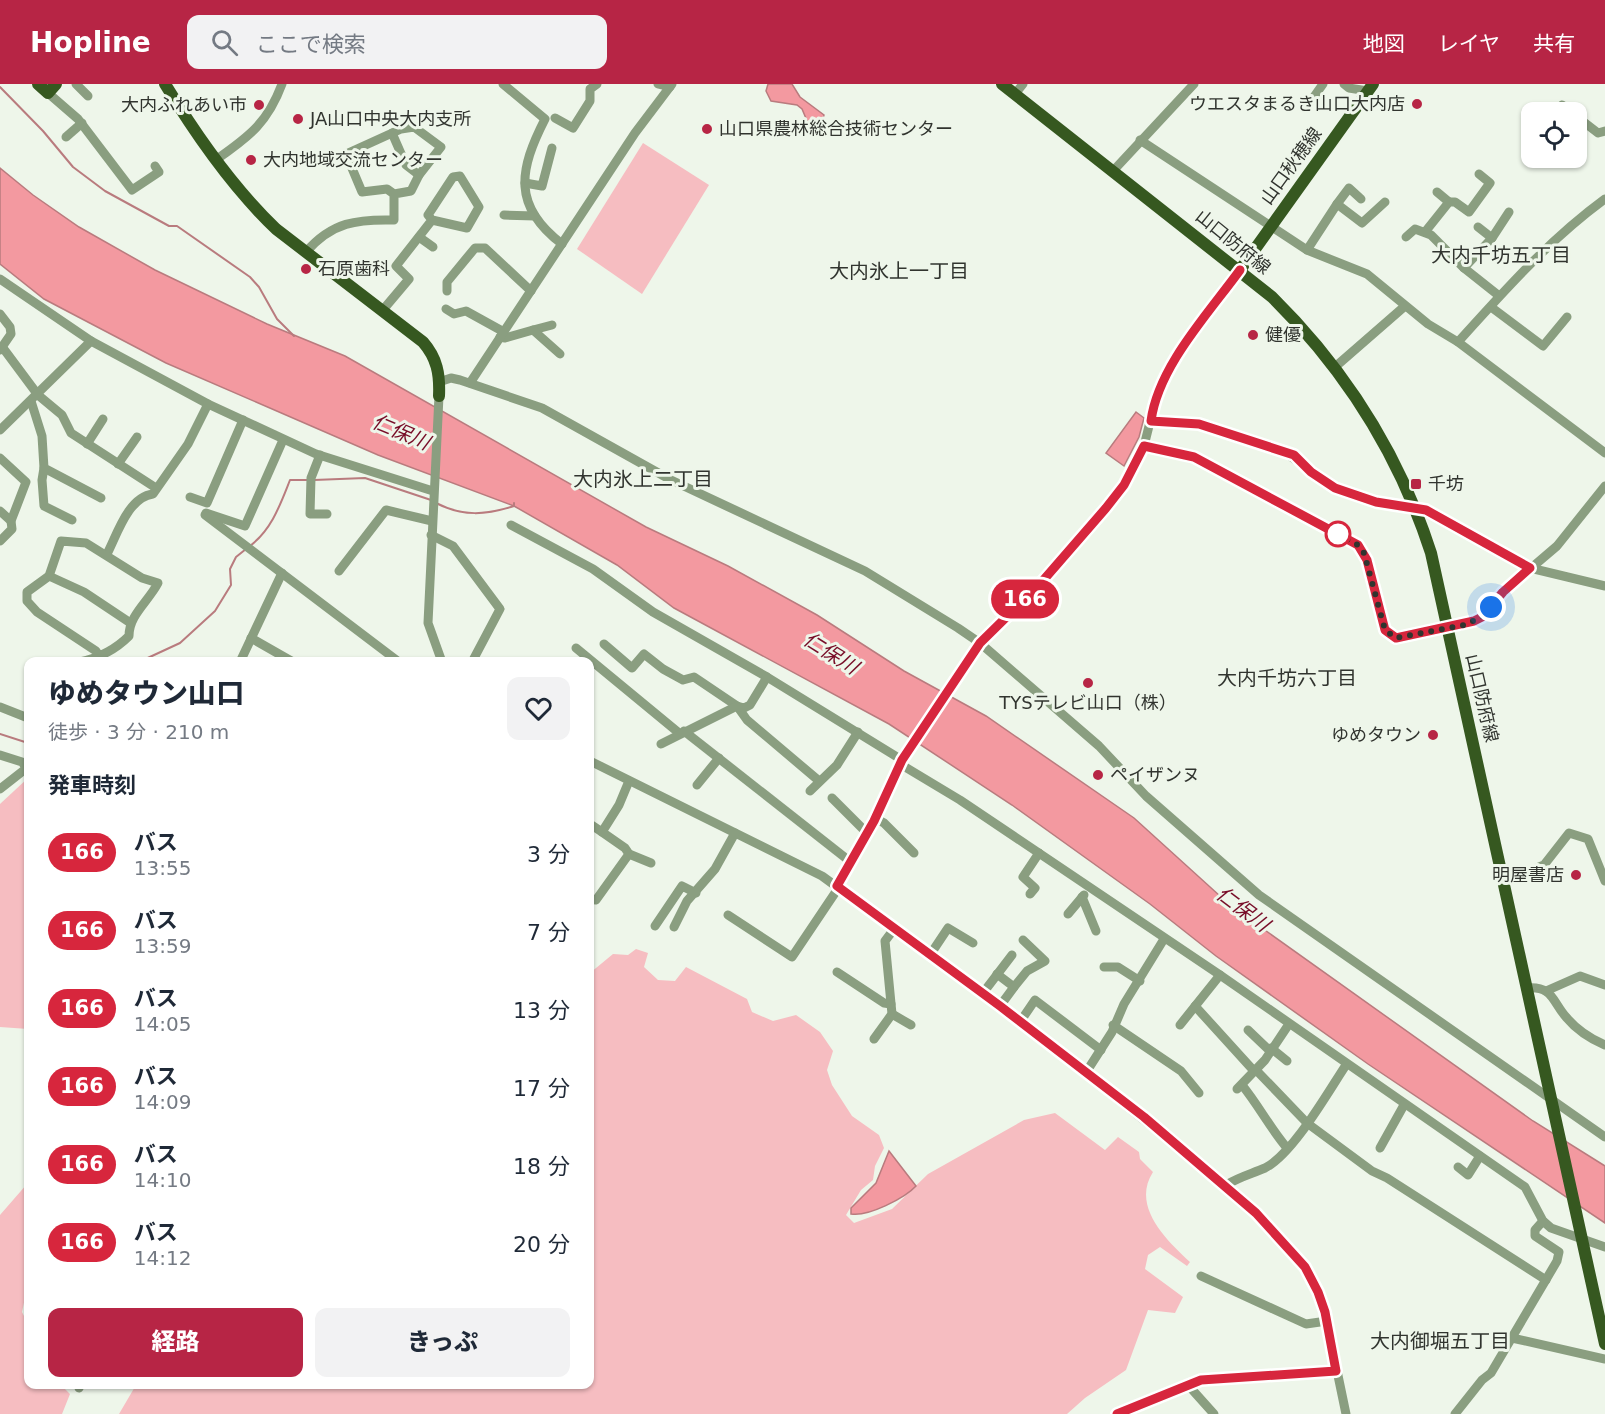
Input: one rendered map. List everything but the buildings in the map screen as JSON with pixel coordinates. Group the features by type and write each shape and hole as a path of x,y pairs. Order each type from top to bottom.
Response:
{"main road":[{"path":"38,84 52,88"},
{"path":"165,84 256,210 306,252 423,342 432,353 439,382 438,397"},
{"name":"山口防府線","path":"1002,84 1019,89 1113,171 1240,270 1294,319 1335,367 1380,434 1416,508 1431,553 1448,627 1605,1344"},
{"name":"山口秋穂線","path":"1240,270 1370,88"}],"street":[{"path":"76,84 88,96"},
{"path":"217,159 262,123 271,111 282,84"},
{"path":"503,84 545,119 530,149 525,183 535,216 542,229 562,244"},
{"path":"555,118 573,128 590,101 590,89 597,84"},
{"path":"658,84 671,85"},
{"path":"1113,171 1192,84"},
{"path":"1311,101 1323,84"},
{"path":"1344,84 1370,88"},
{"path":"470,383 671,85"},
{"path":"52,88 82,123 132,190"},
{"path":"66,137 82,123"},
{"path":"1587,124 1598,133 1605,131"},
{"path":"414,127 441,147 419,175 414,193 394,194 387,189 362,192 346,154 393,133 414,127"},
{"path":"393,133 406,165 419,175"},
{"path":"1140,140 1307,250 1366,274 1428,324 1458,342 1605,453"},
{"path":"525,183 543,186 554,154"},
{"path":"124,198 159,171"},
{"path":"1437,192 1449,202 1455,202 1469,212 1490,183 1479,174"},
{"path":"460,176 479,207 467,228 432,220 428,215 445,186 453,177 460,176"},
{"path":"1307,250 1349,188 1361,199"},
{"path":"306,252 339,225 361,220 394,220 394,194"},
{"path":"1458,342 1491,307 1498,295 1538,256 1605,199"},
{"path":"1337,204 1362,223 1385,202"},
{"path":"1425,232 1449,202"},
{"path":"1464,268 1492,238 1509,212"},
{"path":"504,215 535,216"},
{"path":"382,311 409,279 396,266 432,220"},
{"path":"1478,227 1492,238"},
{"path":"1406,237 1415,229 1431,235 1464,268 1498,295"},
{"path":"419,237 433,247"},
{"path":"447,291 447,282 475,248 485,248 515,273 531,291"},
{"path":"728,915 792,957 852,862 902,760 980,643 1040,584 1124,485 1144,446 1154,400 1168,371 1240,270"},
{"path":"2,284 91,341 208,404 283,440 320,455 434,486"},
{"path":"1335,367 1405,306"},
{"path":"1491,307 1543,346 1567,317"},
{"path":"446,309 454,314 466,311 505,338 552,325"},
{"path":"0,314 10,327 11,334 2,349 34,398 42,436 44,506 72,520"},
{"path":"533,330 546,349 560,354"},
{"path":"0,430 91,341"},
{"path":"439,382 451,378 542,408 671,480 865,571 980,643 1099,746 1146,796 1244,883 1390,989 1605,1137"},
{"path":"438,397 428,623 439,657"},
{"path":"34,398 62,415 71,434 156,488"},
{"path":"107,554 131,507 145,495 153,494 188,444 208,404"},
{"path":"87,444 103,419"},
{"path":"190,497 207,503 243,420"},
{"path":"1151,421 1199,424 1286,453 1335,488 1376,502 1416,508 1436,515 1530,568 1605,586"},
{"path":"118,464 128,444 137,437"},
{"path":"283,440 245,526 207,511 205,515 392,657"},
{"path":"1144,446 1194,457 1358,545 1367,560 1385,630 1401,638 1464,625 1482,617 1503,592 1557,546 1605,486"},
{"path":"320,455 310,481 310,514 327,514"},
{"path":"0,458 26,482 11,521 12,530 0,541"},
{"path":"44,468 101,498"},
{"path":"339,571 386,510 432,521"},
{"path":"0,511 11,521"},
{"path":"511,525 593,569 653,612 767,677 902,760 1220,975 1346,1065 1525,1187 1543,1221 1551,1228 1605,1246"},
{"path":"431,535 453,546 500,609 475,657"},
{"path":"96,657 99,656 118,647 129,636 129,622 149,599 158,583 142,578 107,554 86,543 61,541 49,576 27,592 27,601 37,612 96,651 99,656"},
{"path":"242,657 282,573"},
{"path":"49,576 84,592 129,622"},
{"path":"251,638 285,657"},
{"path":"604,644 632,668 644,654 663,669 683,680 694,677 744,708 750,705 767,677"},
{"path":"576,648 587,657"},
{"path":"594,662 852,862"},
{"path":"661,744 738,706"},
{"path":"738,706 747,720 818,780"},
{"path":"0,707 24,716"},
{"path":"810,791 818,780 837,765 858,732"},
{"path":"0,755 24,764"},
{"path":"697,785 719,758"},
{"path":"594,763 802,865 838,887 1000,1006 1084,1074 1144,1117 1226,1185 1284,1241 1305,1267 1318,1292 1327,1321 1346,1414"},
{"path":"0,789 24,770"},
{"path":"602,832 619,805 629,781"},
{"path":"832,798 867,833"},
{"path":"875,818 884,823 914,852"},
{"path":"594,829 625,848 629,854 651,863"},
{"path":"674,927 687,901 715,869 735,833"},
{"path":"1504,881 1544,865 1569,833 1588,839 1605,881"},
{"path":"1030,894 1035,888 1023,877 1039,853"},
{"path":"596,900 629,854"},
{"path":"655,926 682,886 696,892"},
{"path":"1068,914 1089,888"},
{"path":"1082,897 1096,931"},
{"path":"930,954 948,928 973,943"},
{"path":"874,1039 892,1009 885,941 894,929"},
{"path":"1084,1074 1101,1050 1113,1025 1164,939"},
{"path":"1000,1006 1027,971 1046,961 1023,940"},
{"path":"982,993 1012,955"},
{"path":"1104,967 1118,967 1140,981"},
{"path":"837,972 884,1003 911,1025"},
{"path":"997,974 1014,987"},
{"path":"1180,1025 1220,975"},
{"path":"1546,991 1580,976 1605,985"},
{"path":"1527,988 1540,987 1546,991 1566,1018 1594,1040 1605,1045"},
{"path":"1020,1022 1035,1000 1101,1050"},
{"path":"1195,1006 1307,1123 1372,1171 1387,1178 1546,1280"},
{"path":"1287,1148 1268,1126 1257,1104 1239,1087 1271,1050 1289,1024"},
{"path":"1113,1025 1181,1071 1200,1093"},
{"path":"1248,1030 1287,1061"},
{"path":"1226,1185 1238,1177 1266,1167 1287,1148 1307,1123 1346,1065"},
{"path":"1380,1148 1404,1105"},
{"path":"1458,1167 1468,1174 1480,1156"},
{"path":"1455,1414 1482,1380 1491,1373 1559,1255 1554,1248 1535,1236 1535,1230 1543,1221"},
{"path":"1200,1276 1306,1324 1327,1321"},
{"path":"1512,1338 1605,1359"},
{"path":"1123,1412 1201,1380 1336,1371"},
{"path":"1188,1384 1214,1414"}],"shaded area":[{"path":"643,143 709,185 642,294 577,249"},
{"path":"24,782 24,1029 0,1027 0,804"},
{"path":"636,949 648,953 644,967 658,980 675,981 686,967 747,999 752,1012 773,1021 796,1015 820,1032 833,1051 827,1070 832,1085 852,1116 879,1135 884,1148 875,1166 873,1180 861,1190 846,1215 854,1223 892,1209 928,1174 1024,1120 1055,1113 1105,1150 1118,1137 1139,1152 1140,1159 1153,1172 1147,1185 1146,1197 1149,1210 1162,1233 1190,1262 1187,1266 1160,1247 1148,1255 1145,1269 1183,1297 1175,1313 1148,1310 1126,1370 1085,1398 1067,1414 119,1414 134,1389 594,1389 594,970 613,954 628,955"},
{"path":"24,1187 24,1303 22,1312 24,1316 24,1389 65,1389 70,1394 62,1414 0,1414 0,1215"}],"water":[{"path":"768,84 792,84 800,97 824,115 822,122 808,123 802,109 797,105 771,101 766,91"},
{"name":"仁保川","path":"0,168 33,195 79,227 155,270 267,324 345,356 646,527 728,566 817,615 904,671 986,716 1134,818 1231,906 1533,1121 1605,1166 1605,1223 1368,1064 1216,956 1150,904 1012,805 889,724 674,608 617,565 514,506 378,455 166,363 44,299 0,264"},
{"path":"1136,412 1144,418 1139,437 1124,466 1106,453"},
{"path":"889,1151 916,1186 886,1206 867,1213 851,1214 851,1208 876,1183"}],"waterway":[{"path":"0,87 43,131 73,167 105,191 169,226 177,226 250,277 259,287 277,319 294,336"},
{"path":"314,480 365,478 431,500"},
{"path":"250,546 270,524 290,480 308,480"},
{"path":"436,503 456,511 475,513 504,509 514,506 514,503"},
{"path":"150,657 180,643 215,611 231,585 230,569 236,557 246,549"},
{"path":"0,734 24,742"}],"bus line":[{"name":"166","path":"1117,1414 1201,1380 1336,1371 1325,1312 1305,1267 1284,1241 1226,1185 1144,1117 1084,1074 1000,1006 837,886 874,821 902,760 980,643 1040,584 1106,508 1124,485 1144,446 1194,457 1358,545 1367,560 1385,630 1396,638 1464,625 1482,617 1503,592 1530,568 1507,553 1426,510 1376,502 1335,488 1311,472 1294,455 1254,444 1199,424 1151,421 1154,400 1168,371 1240,270"}],"place":[{"name":"ウエスタまるき山口大内店","path":"1417,104"},
{"name":"大内ふれあい市","path":"259,105"},
{"name":"JA山口中央大内支所","path":"298,119"},
{"name":"山口県農林総合技術センター","path":"707,129"},
{"name":"大内地域交流センター","path":"251,160"},
{"name":"石原歯科","path":"306,269"},
{"name":"健優","path":"1253,335"},
{"name":"千坊","path":"1416,484"},
{"name":"TYSテレビ山口（株）","path":"1088,683"},
{"name":"ゆめタウン","path":"1433,735"},
{"name":"ペイザンヌ","path":"1098,775"},
{"name":"明屋書店","path":"1576,875"}],"district":[{"name":"大内千坊五丁目","path":"1501,255"},
{"name":"大内氷上一丁目","path":"899,271"},
{"name":"大内氷上二丁目","path":"643,479"},
{"name":"大内千坊六丁目","path":"1287,678"},
{"name":"大内御堀五丁目","path":"1440,1341"}],"route":[{"path":"1338,534 1333,532 1358,545 1364,553 1385,630 1396,638 1464,625 1482,617 1491,607"}]}
